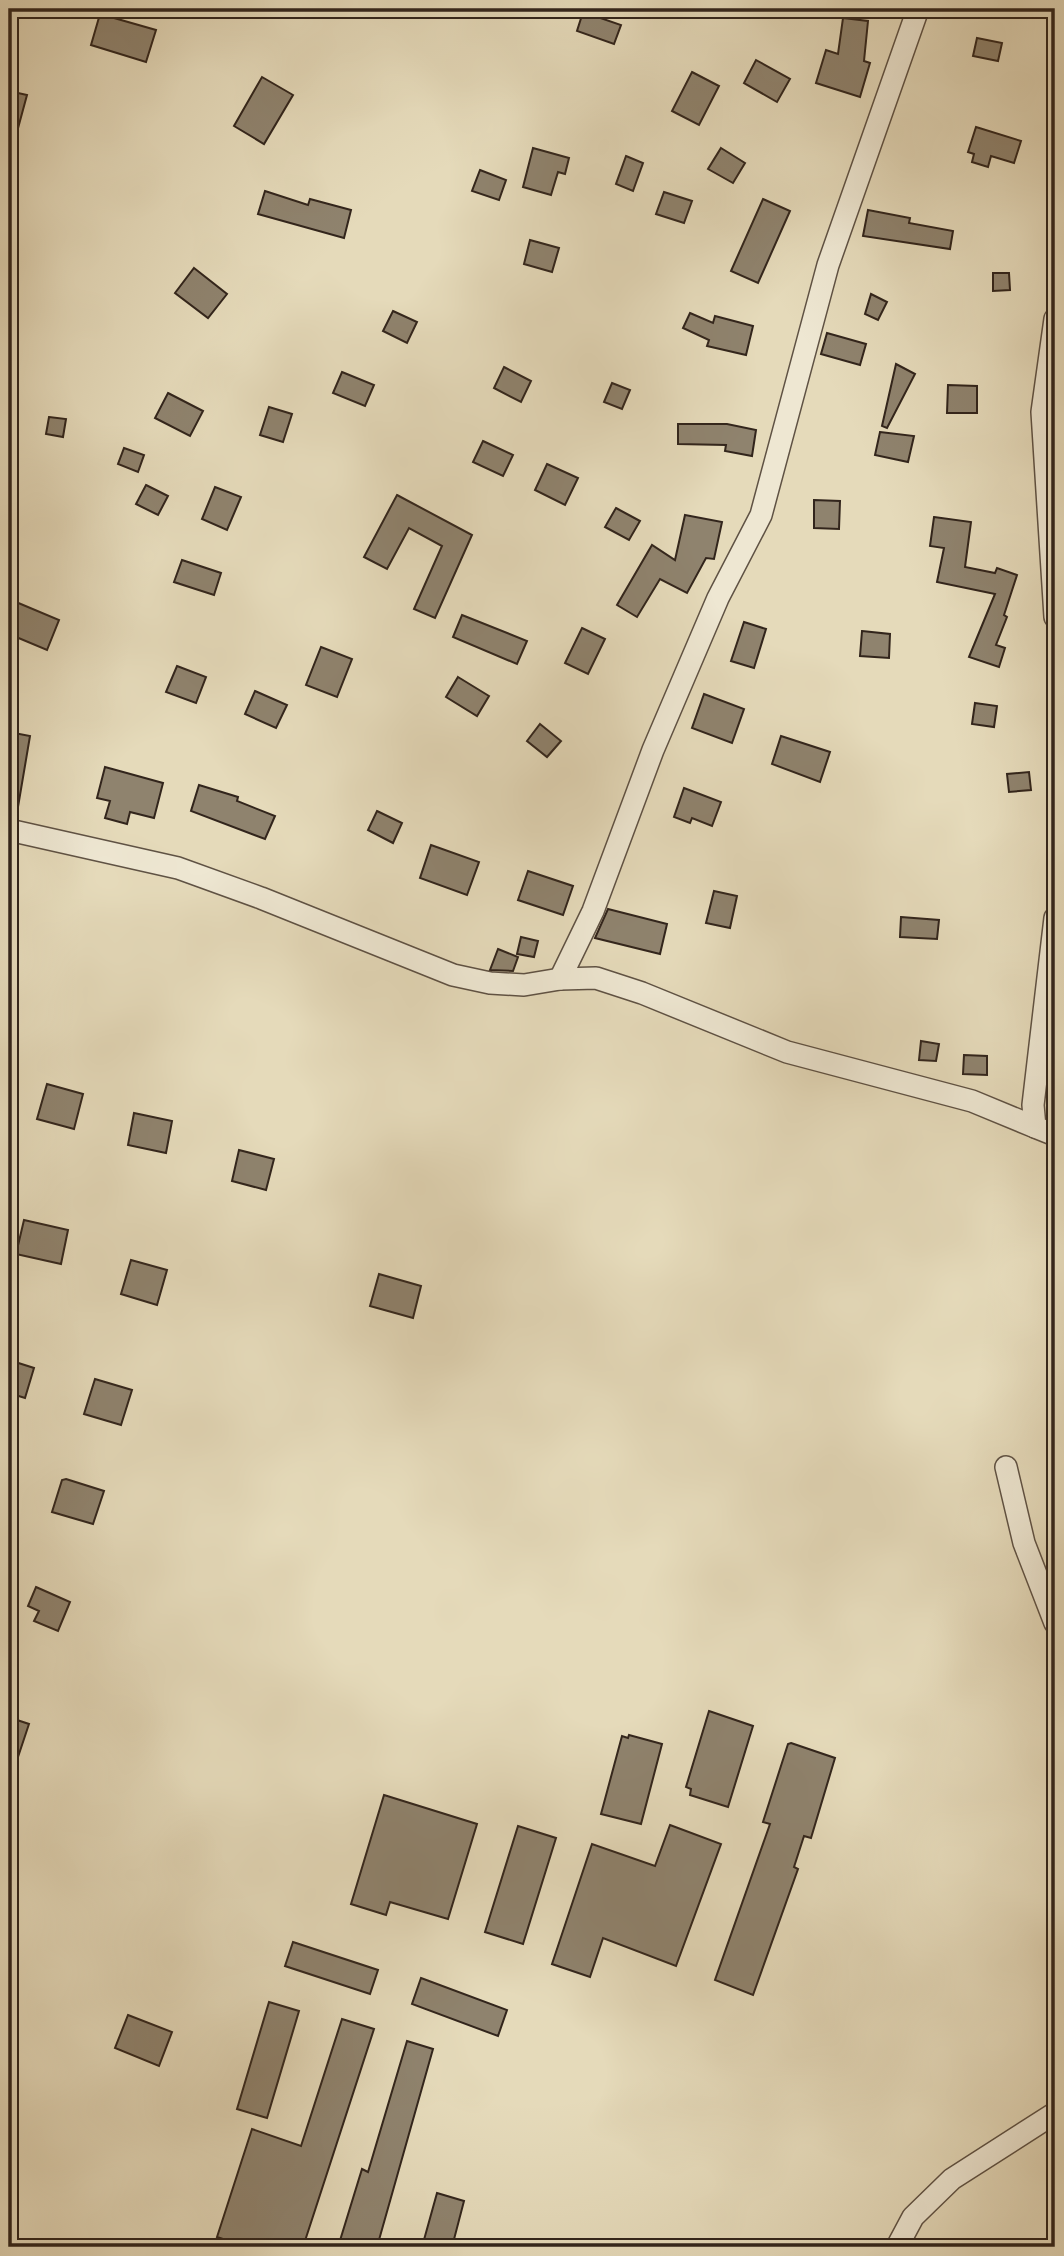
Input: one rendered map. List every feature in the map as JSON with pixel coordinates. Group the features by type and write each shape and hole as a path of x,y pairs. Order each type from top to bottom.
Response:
{"street":[{"path":"560,979 593,911 653,750 718,598 761,515 828,265 918,9"},
{"path":"1055,319 1047,357 1042,412 1055,617"},
{"path":"9,830 177,868 261,898 453,975 491,983 524,985 560,979 596,978 787,1052 972,1101 1055,1135"},
{"path":"1035,1127 1033,1105 1055,918"},
{"path":"1006,1466 1024,1543 1055,1623"},
{"path":"897,2247 913,2217 952,2179 1055,2113"}],"building":[{"path":"583,12 621,25 614,44 577,31"},
{"path":"100,14 156,30 146,62 91,45"},
{"path":"843,18 868,21 864,61 870,63 860,97 816,83 826,50 838,54"},
{"path":"977,38 1002,43 998,61 973,56"},
{"path":"756,60 790,79 777,102 744,83"},
{"path":"692,72 719,86 699,125 672,111"},
{"path":"262,77 293,95 264,144 234,126"},
{"path":"9,91 27,95 14,143 9,142"},
{"path":"976,127 1021,141 1014,163 991,156 988,167 972,162 974,154 968,152"},
{"path":"533,148 569,158 565,174 558,172 551,195 523,187"},
{"path":"721,148 745,163 733,183 708,169"},
{"path":"626,156 643,163 633,191 616,184"},
{"path":"480,170 506,180 499,200 472,191"},
{"path":"265,191 308,205 310,199 351,210 344,238 258,214"},
{"path":"664,192 692,201 684,223 656,214"},
{"path":"763,199 790,211 758,283 731,271"},
{"path":"868,210 910,218 909,223 953,231 950,249 863,236"},
{"path":"530,240 559,248 552,272 524,264"},
{"path":"194,268 227,294 208,318 175,293"},
{"path":"993,273 1009,273 1010,290 993,291"},
{"path":"871,294 887,302 878,320 865,314"},
{"path":"393,311 417,322 407,343 383,331"},
{"path":"690,313 713,323 715,316 753,326 746,355 707,346 709,340 683,328"},
{"path":"827,333 866,344 860,365 821,354"},
{"path":"896,364 915,374 887,428 882,426"},
{"path":"504,367 531,381 521,402 494,388"},
{"path":"342,372 374,385 365,406 333,393"},
{"path":"612,383 630,390 622,409 604,402"},
{"path":"948,385 977,386 977,413 947,413"},
{"path":"168,393 203,411 190,436 155,418"},
{"path":"269,407 292,414 283,442 260,435"},
{"path":"49,417 66,419 63,437 46,434"},
{"path":"678,424 727,424 756,430 752,456 725,451 726,445 678,444"},
{"path":"880,432 914,436 908,462 875,455"},
{"path":"483,441 513,455 503,476 473,462"},
{"path":"124,448 144,455 138,472 118,464"},
{"path":"547,464 578,478 565,505 535,490"},
{"path":"146,485 168,496 158,515 136,504"},
{"path":"215,487 241,497 227,530 202,519"},
{"path":"397,495 472,535 435,618 414,609 442,546 409,528 387,569 364,557"},
{"path":"814,500 840,501 839,529 814,528"},
{"path":"616,508 640,521 629,540 605,527"},
{"path":"685,515 722,522 714,559 706,558 687,593 660,579 637,617 617,605 652,545 675,560"},
{"path":"934,517 971,522 965,567 995,573 997,568 1017,575 1004,615 1007,617 996,645 1005,648 999,667 969,657 995,594 937,582 944,548 930,546"},
{"path":"182,560 221,573 214,595 174,582"},
{"path":"16,602 59,620 47,650 9,634 9,620"},
{"path":"462,615 527,641 517,664 453,637"},
{"path":"744,622 766,629 754,668 731,661"},
{"path":"582,628 605,639 588,674 565,663"},
{"path":"862,631 890,634 889,658 860,656"},
{"path":"321,647 352,659 337,697 306,685"},
{"path":"177,666 206,677 196,703 166,692"},
{"path":"458,677 489,696 477,716 446,697"},
{"path":"255,691 287,705 276,728 245,714"},
{"path":"704,694 744,709 732,743 692,728"},
{"path":"975,703 997,706 994,727 972,724"},
{"path":"540,724 561,741 547,757 527,741"},
{"path":"9,732 30,736 18,807 9,806"},
{"path":"781,736 830,752 820,782 772,764"},
{"path":"105,767 163,783 154,818 130,812 127,824 105,818 110,801 97,798"},
{"path":"1029,772 1031,790 1009,792 1007,774"},
{"path":"199,785 238,797 237,801 275,816 265,839 191,811"},
{"path":"684,788 721,802 712,826 692,818 690,823 674,817"},
{"path":"377,811 402,823 393,843 368,830"},
{"path":"431,845 479,862 467,895 420,878"},
{"path":"528,871 573,886 563,915 518,900"},
{"path":"714,891 737,896 730,928 706,923"},
{"path":"608,909 667,924 660,954 595,938"},
{"path":"901,917 939,920 937,939 900,937"},
{"path":"521,937 538,941 534,957 517,954"},
{"path":"498,949 518,957 513,971 490,970"},
{"path":"921,1041 939,1044 936,1061 919,1060"},
{"path":"964,1055 987,1056 987,1075 963,1074"},
{"path":"47,1084 83,1094 74,1129 37,1119"},
{"path":"134,1113 172,1121 166,1153 128,1145"},
{"path":"239,1150 274,1159 266,1190 232,1181"},
{"path":"24,1220 68,1230 61,1264 16,1254"},
{"path":"131,1260 167,1270 157,1305 121,1294"},
{"path":"379,1274 421,1286 413,1318 370,1306"},
{"path":"9,1360 34,1368 25,1398 9,1393"},
{"path":"95,1379 132,1390 121,1425 84,1414"},
{"path":"62,1480 104,1491 93,1524 52,1512"},
{"path":"36,1587 70,1602 58,1631 34,1621 39,1611 28,1606"},
{"path":"709,1711 753,1726 728,1807 690,1795 691,1789 686,1787"},
{"path":"14,1719 29,1724 12,1775 9,1774 9,1733"},
{"path":"629,1735 662,1744 641,1824 601,1814 622,1736 628,1738"},
{"path":"788,1744 835,1758 811,1838 804,1836 794,1867 798,1869 753,1995 715,1980 770,1824 763,1822"},
{"path":"384,1795 477,1824 448,1919 390,1902 386,1915 351,1904"},
{"path":"670,1825 721,1844 676,1966 603,1938 590,1977 552,1964 592,1844 655,1866"},
{"path":"518,1826 556,1838 523,1944 485,1932"},
{"path":"293,1942 378,1970 370,1994 285,1966"},
{"path":"421,1978 507,2010 498,2036 412,2004"},
{"path":"269,2002 299,2011 267,2118 237,2109"},
{"path":"128,2015 172,2032 159,2066 115,2048"},
{"path":"342,2019 374,2029 303,2247 247,2247 217,2237 252,2129 301,2146"},
{"path":"407,2041 433,2049 377,2247 338,2247 362,2169 368,2172"},
{"path":"437,2193 464,2201 452,2247 422,2247"}]}
